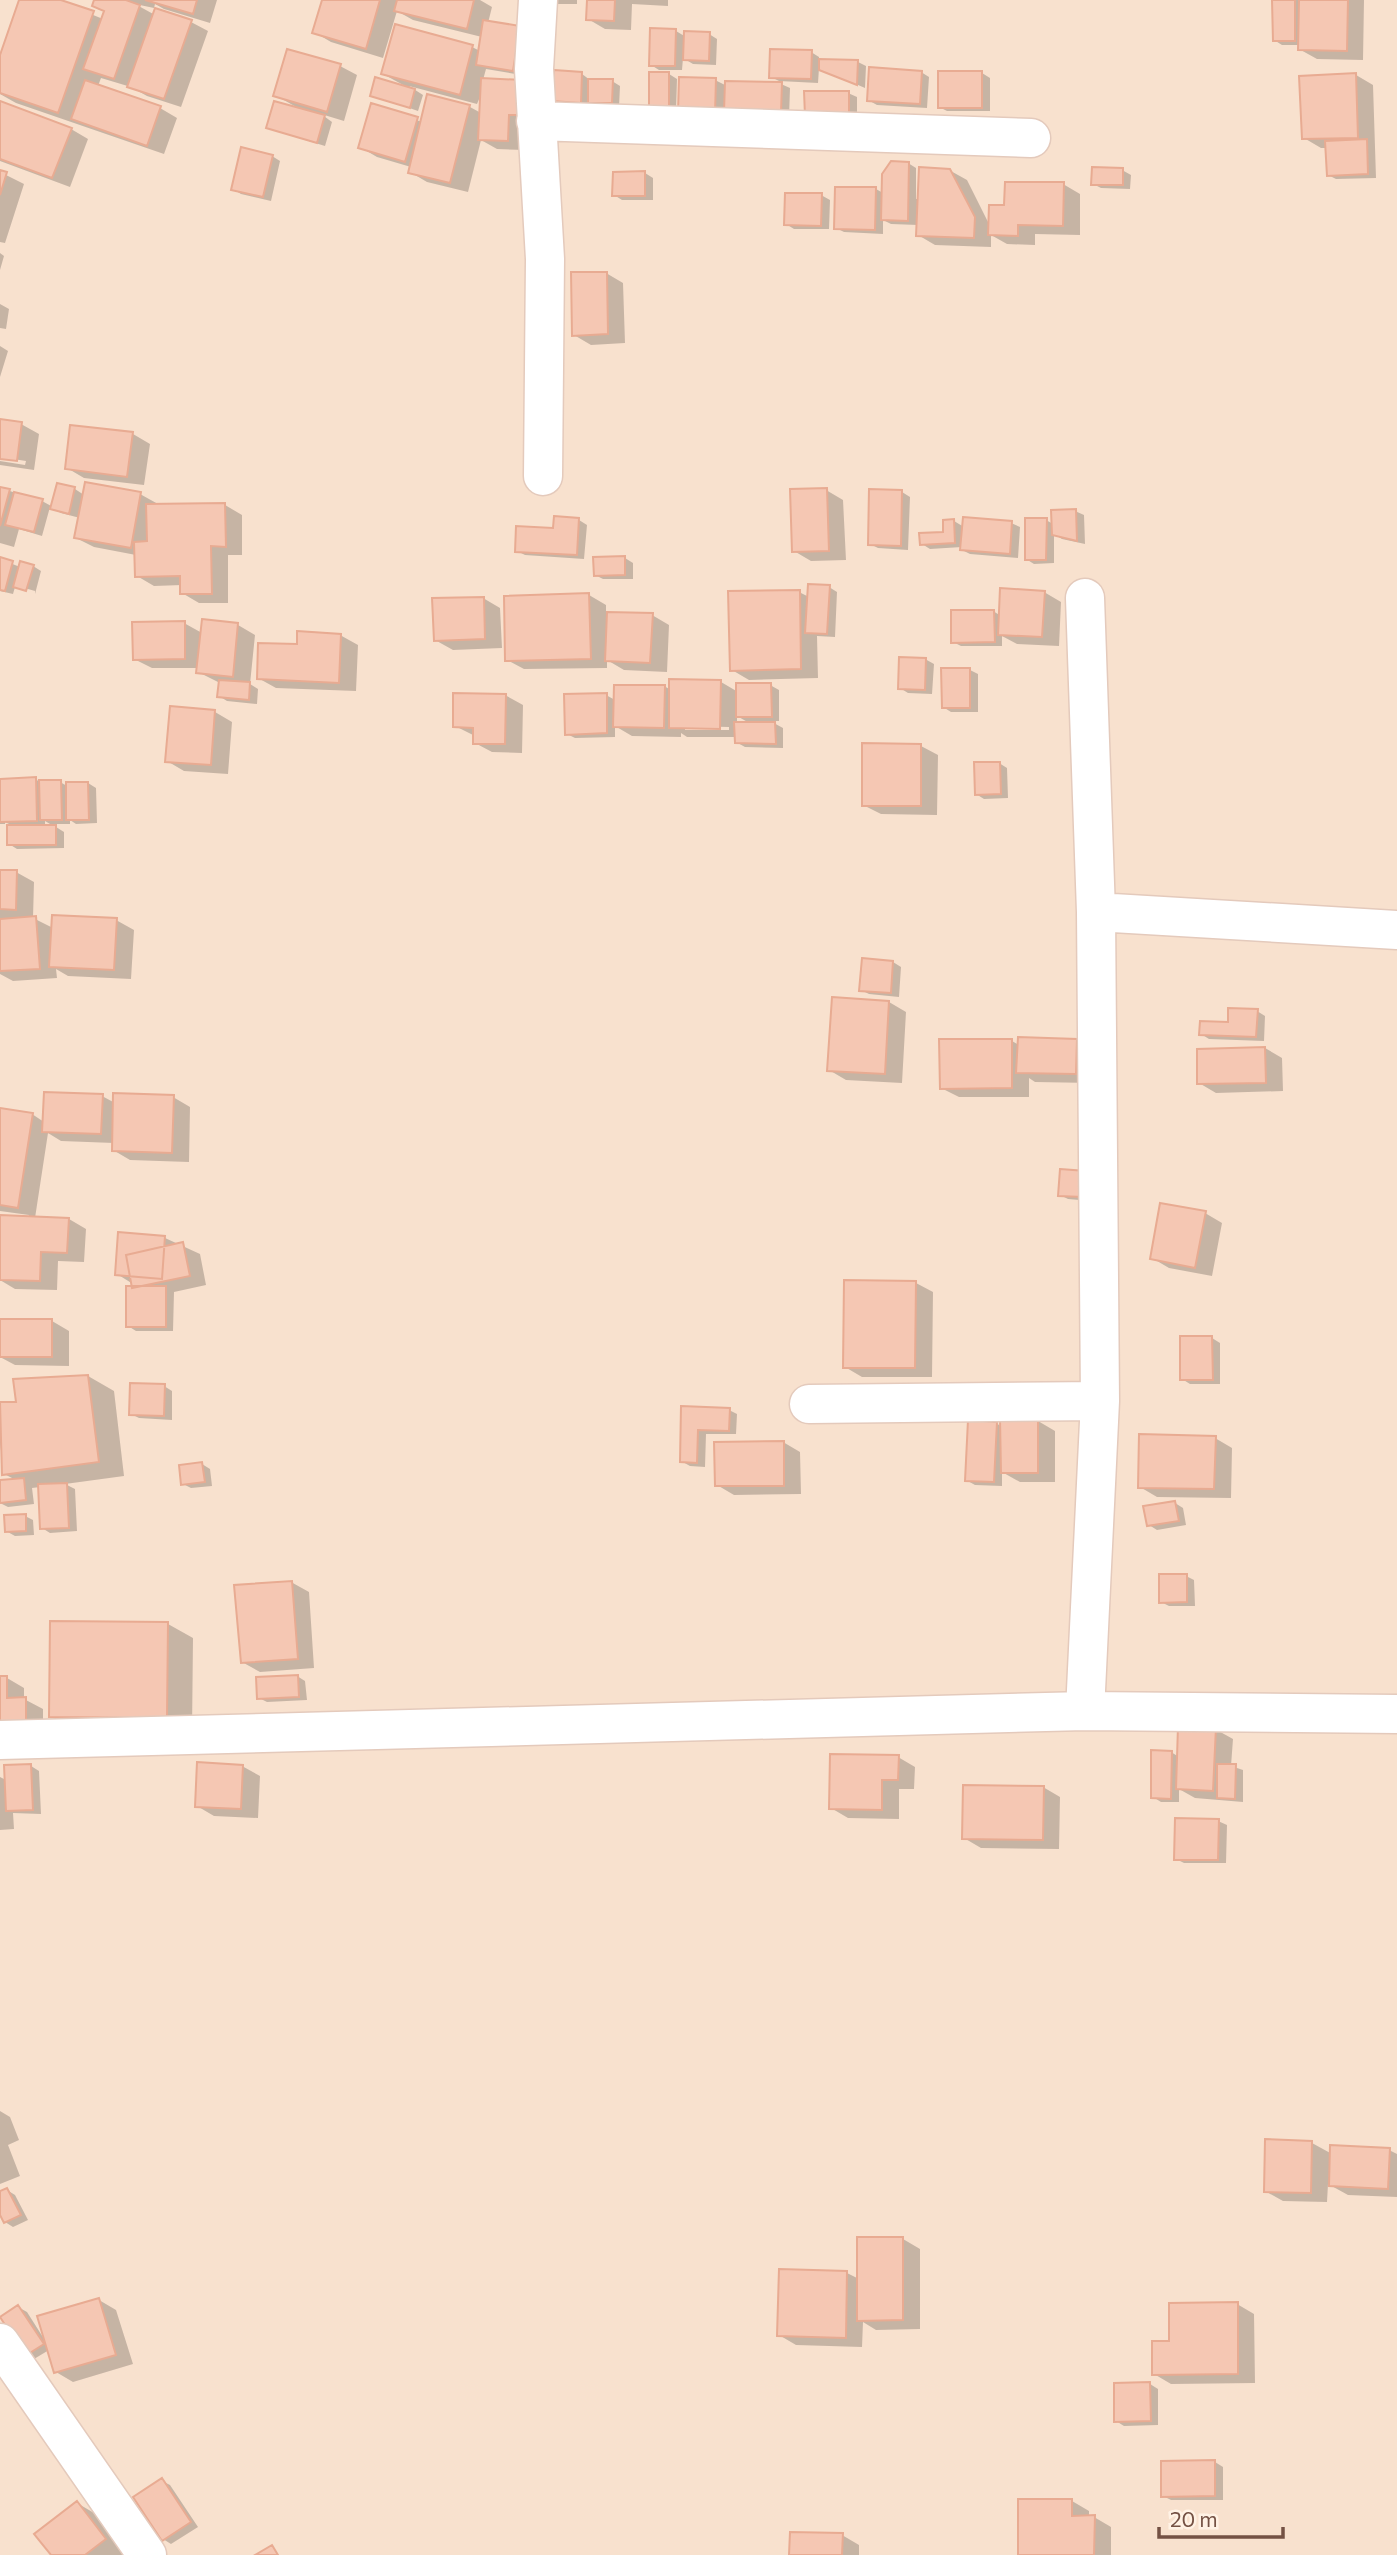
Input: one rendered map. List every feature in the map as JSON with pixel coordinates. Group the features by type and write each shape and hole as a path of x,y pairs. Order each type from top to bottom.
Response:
{"street":[{"path":"537,0 534,69 545,260 544,476"},
{"path":"536,121 1031,138"},
{"path":"1085,597 1096,912 1100,1401 1085,1711"},
{"path":"1096,912 1397,930"},
{"path":"809,1404 1100,1401"},
{"path":"0,1740 1085,1711 1397,1714"},
{"path":"0,2343 147,2555"}],"shaded area":[{"path":"0,0 1397,0 1397,2555 0,2555"}],"building":[{"path":"19,0 61,0 94,11 58,113 0,93 0,55"},
{"path":"94,0 126,0 140,5 114,79 83,69 104,11 92,6"},
{"path":"145,0 197,0 193,14"},
{"path":"322,0 380,0 366,49 312,33"},
{"path":"397,0 474,0 467,29 394,11"},
{"path":"587,0 615,0 614,21 586,20"},
{"path":"1272,0 1295,0 1295,41 1273,41"},
{"path":"1299,0 1348,0 1347,51 1298,50"},
{"path":"155,8 192,20 164,99 127,87"},
{"path":"483,20 520,26 513,71 476,65"},
{"path":"395,24 473,45 460,95 381,74"},
{"path":"650,28 676,29 675,66 649,66"},
{"path":"684,31 710,32 709,61 683,60"},
{"path":"287,49 341,64 327,112 273,96"},
{"path":"770,49 812,50 811,79 769,78"},
{"path":"819,59 858,60 857,85 819,70"},
{"path":"869,67 922,71 920,104 867,101"},
{"path":"554,70 582,72 581,103 551,101"},
{"path":"938,71 982,71 982,108 938,108"},
{"path":"649,72 669,72 669,106 649,106"},
{"path":"1356,73 1358,138 1302,139 1299,76"},
{"path":"375,77 415,89 410,108 370,96"},
{"path":"679,77 716,78 715,114 678,113"},
{"path":"481,78 523,80 521,115 509,115 508,141 478,140"},
{"path":"588,79 613,79 612,103 588,103"},
{"path":"85,80 161,106 147,146 71,119"},
{"path":"725,81 782,82 781,113 724,112"},
{"path":"804,91 849,91 849,115 805,116"},
{"path":"427,94 470,105 450,183 408,173"},
{"path":"0,101 72,128 52,178 0,159"},
{"path":"274,101 325,115 317,143 266,128"},
{"path":"371,103 418,117 405,162 358,148"},
{"path":"1367,139 1368,174 1327,176 1325,141"},
{"path":"241,147 273,155 263,197 231,190"},
{"path":"891,161 909,162 908,221 881,220 882,174"},
{"path":"919,167 950,169 975,217 974,238 916,236"},
{"path":"1092,167 1123,168 1123,185 1091,185"},
{"path":"0,170 7,172 0,195"},
{"path":"645,171 645,196 612,196 613,172"},
{"path":"1005,182 1064,182 1063,226 1018,225 1018,236 988,235 989,205 1004,205"},
{"path":"835,187 876,187 875,230 834,229"},
{"path":"785,193 822,193 821,226 784,225"},
{"path":"571,272 607,272 608,334 572,336"},
{"path":"0,419 22,422 17,461 0,459"},
{"path":"70,425 133,432 127,477 65,469"},
{"path":"85,482 141,492 131,548 74,538"},
{"path":"57,483 75,487 69,514 50,509"},
{"path":"0,487 10,489 0,526"},
{"path":"827,488 829,551 792,552 790,489"},
{"path":"869,489 902,490 901,546 868,545"},
{"path":"14,492 43,499 34,532 5,525"},
{"path":"225,503 226,547 211,546 212,594 180,594 180,576 135,577 134,542 147,541 146,504"},
{"path":"1076,509 1077,541 1052,535 1051,510"},
{"path":"554,516 579,518 577,555 515,552 516,526 553,528"},
{"path":"963,517 1012,521 1010,554 960,550"},
{"path":"1025,518 1047,518 1046,560 1025,560"},
{"path":"954,519 955,543 920,545 919,533 943,532 943,520"},
{"path":"625,556 625,575 594,576 593,557"},
{"path":"0,557 13,561 5,591 0,590"},
{"path":"20,561 34,565 26,591 13,587"},
{"path":"808,584 830,585 827,634 805,633"},
{"path":"1000,588 1045,591 1042,637 998,635"},
{"path":"800,590 801,669 730,671 728,591"},
{"path":"589,593 591,659 505,661 504,596"},
{"path":"484,597 485,639 434,641 432,598"},
{"path":"951,610 994,610 995,642 951,643"},
{"path":"607,612 653,613 650,663 605,661"},
{"path":"202,619 238,623 233,677 196,673"},
{"path":"185,621 185,659 133,660 132,622"},
{"path":"297,631 341,634 339,683 257,679 258,643 297,644"},
{"path":"899,657 926,658 925,690 898,689"},
{"path":"941,668 970,668 970,708 942,708"},
{"path":"669,679 721,680 720,729 669,728"},
{"path":"219,680 250,682 249,700 217,697"},
{"path":"736,683 771,683 772,717 736,717"},
{"path":"614,685 665,685 664,728 613,727"},
{"path":"453,693 506,694 505,744 473,744 473,728 453,727"},
{"path":"607,693 607,733 565,735 564,694"},
{"path":"170,706 215,710 211,765 165,762"},
{"path":"734,722 775,722 776,744 735,743"},
{"path":"862,743 921,744 921,806 862,806"},
{"path":"974,762 1000,762 1001,794 975,795"},
{"path":"36,777 37,821 0,822 0,779"},
{"path":"39,780 61,780 62,820 40,820"},
{"path":"66,782 88,782 89,820 66,820"},
{"path":"7,825 56,825 56,845 7,845"},
{"path":"0,870 17,870 16,910 0,909"},
{"path":"52,915 117,918 114,970 49,967"},
{"path":"36,916 40,969 0,971 0,919"},
{"path":"862,958 893,961 891,993 859,991"},
{"path":"832,997 889,1001 885,1074 827,1071"},
{"path":"1228,1008 1258,1009 1256,1037 1199,1035 1200,1021 1228,1022"},
{"path":"1018,1037 1077,1039 1076,1074 1016,1073"},
{"path":"939,1039 1012,1039 1012,1088 940,1089"},
{"path":"1265,1047 1266,1083 1197,1084 1197,1049"},
{"path":"44,1092 103,1094 101,1134 42,1132"},
{"path":"113,1093 174,1095 172,1153 112,1151"},
{"path":"0,1108 33,1113 18,1208 0,1205"},
{"path":"1060,1169 1086,1171 1083,1197 1058,1196"},
{"path":"1160,1203 1206,1211 1195,1268 1150,1259"},
{"path":"0,1215 69,1218 67,1253 41,1252 40,1281 0,1280"},
{"path":"118,1232 165,1236 162,1279 115,1275"},
{"path":"183,1242 190,1276 132,1288 126,1255"},
{"path":"844,1280 916,1281 915,1368 843,1368"},
{"path":"126,1286 166,1286 166,1327 126,1327"},
{"path":"0,1319 52,1319 52,1357 0,1357"},
{"path":"1180,1336 1212,1336 1213,1380 1180,1380"},
{"path":"88,1375 99,1462 2,1475 0,1402 16,1402 13,1379"},
{"path":"130,1383 165,1384 164,1416 129,1415"},
{"path":"681,1406 730,1408 729,1431 698,1430 697,1463 680,1462"},
{"path":"1000,1419 1038,1419 1038,1473 1001,1473"},
{"path":"968,1420 997,1422 994,1482 965,1481"},
{"path":"1139,1434 1216,1436 1214,1489 1138,1488"},
{"path":"784,1441 784,1486 715,1486 714,1442"},
{"path":"202,1462 205,1482 181,1485 179,1465"},
{"path":"24,1478 26,1500 0,1503 0,1480"},
{"path":"67,1483 69,1528 40,1529 38,1484"},
{"path":"1175,1501 1179,1521 1147,1526 1143,1506"},
{"path":"26,1514 26,1531 5,1532 4,1515"},
{"path":"1159,1574 1187,1574 1187,1602 1159,1603"},
{"path":"292,1581 298,1659 241,1663 234,1585"},
{"path":"50,1621 168,1622 167,1718 49,1717"},
{"path":"298,1675 299,1697 257,1699 256,1677"},
{"path":"0,1676 7,1676 7,1698 26,1697 26,1726 0,1725"},
{"path":"1178,1726 1216,1727 1213,1791 1176,1789"},
{"path":"1151,1750 1172,1751 1171,1799 1151,1798"},
{"path":"830,1754 899,1755 898,1780 882,1780 882,1810 829,1809"},
{"path":"197,1762 243,1765 241,1809 195,1807"},
{"path":"31,1764 33,1810 6,1811 4,1765"},
{"path":"1217,1764 1236,1764 1235,1799 1217,1798"},
{"path":"963,1785 1044,1786 1043,1840 962,1839"},
{"path":"1175,1818 1219,1819 1218,1860 1174,1860"},
{"path":"1265,2139 1312,2141 1311,2193 1264,2192"},
{"path":"1330,2145 1390,2148 1388,2189 1329,2186"},
{"path":"7,2188 21,2215 4,2223 0,2215 0,2191"},
{"path":"857,2237 903,2237 903,2320 857,2321"},
{"path":"779,2269 847,2271 846,2338 777,2336"},
{"path":"99,2298 116,2355 54,2373 37,2316"},
{"path":"1238,2302 1238,2374 1152,2375 1152,2341 1169,2341 1169,2303"},
{"path":"18,2305 44,2344 25,2356 0,2317"},
{"path":"1150,2382 1151,2421 1114,2422 1114,2383"},
{"path":"1215,2460 1215,2496 1161,2497 1161,2461"},
{"path":"162,2478 191,2522 162,2541 133,2497"},
{"path":"1018,2499 1072,2499 1072,2516 1095,2515 1094,2555 1018,2555"},
{"path":"77,2501 106,2539 85,2555 51,2555 34,2534"},
{"path":"790,2532 843,2533 842,2555 789,2555"},
{"path":"272,2545 278,2555 255,2555"}]}
